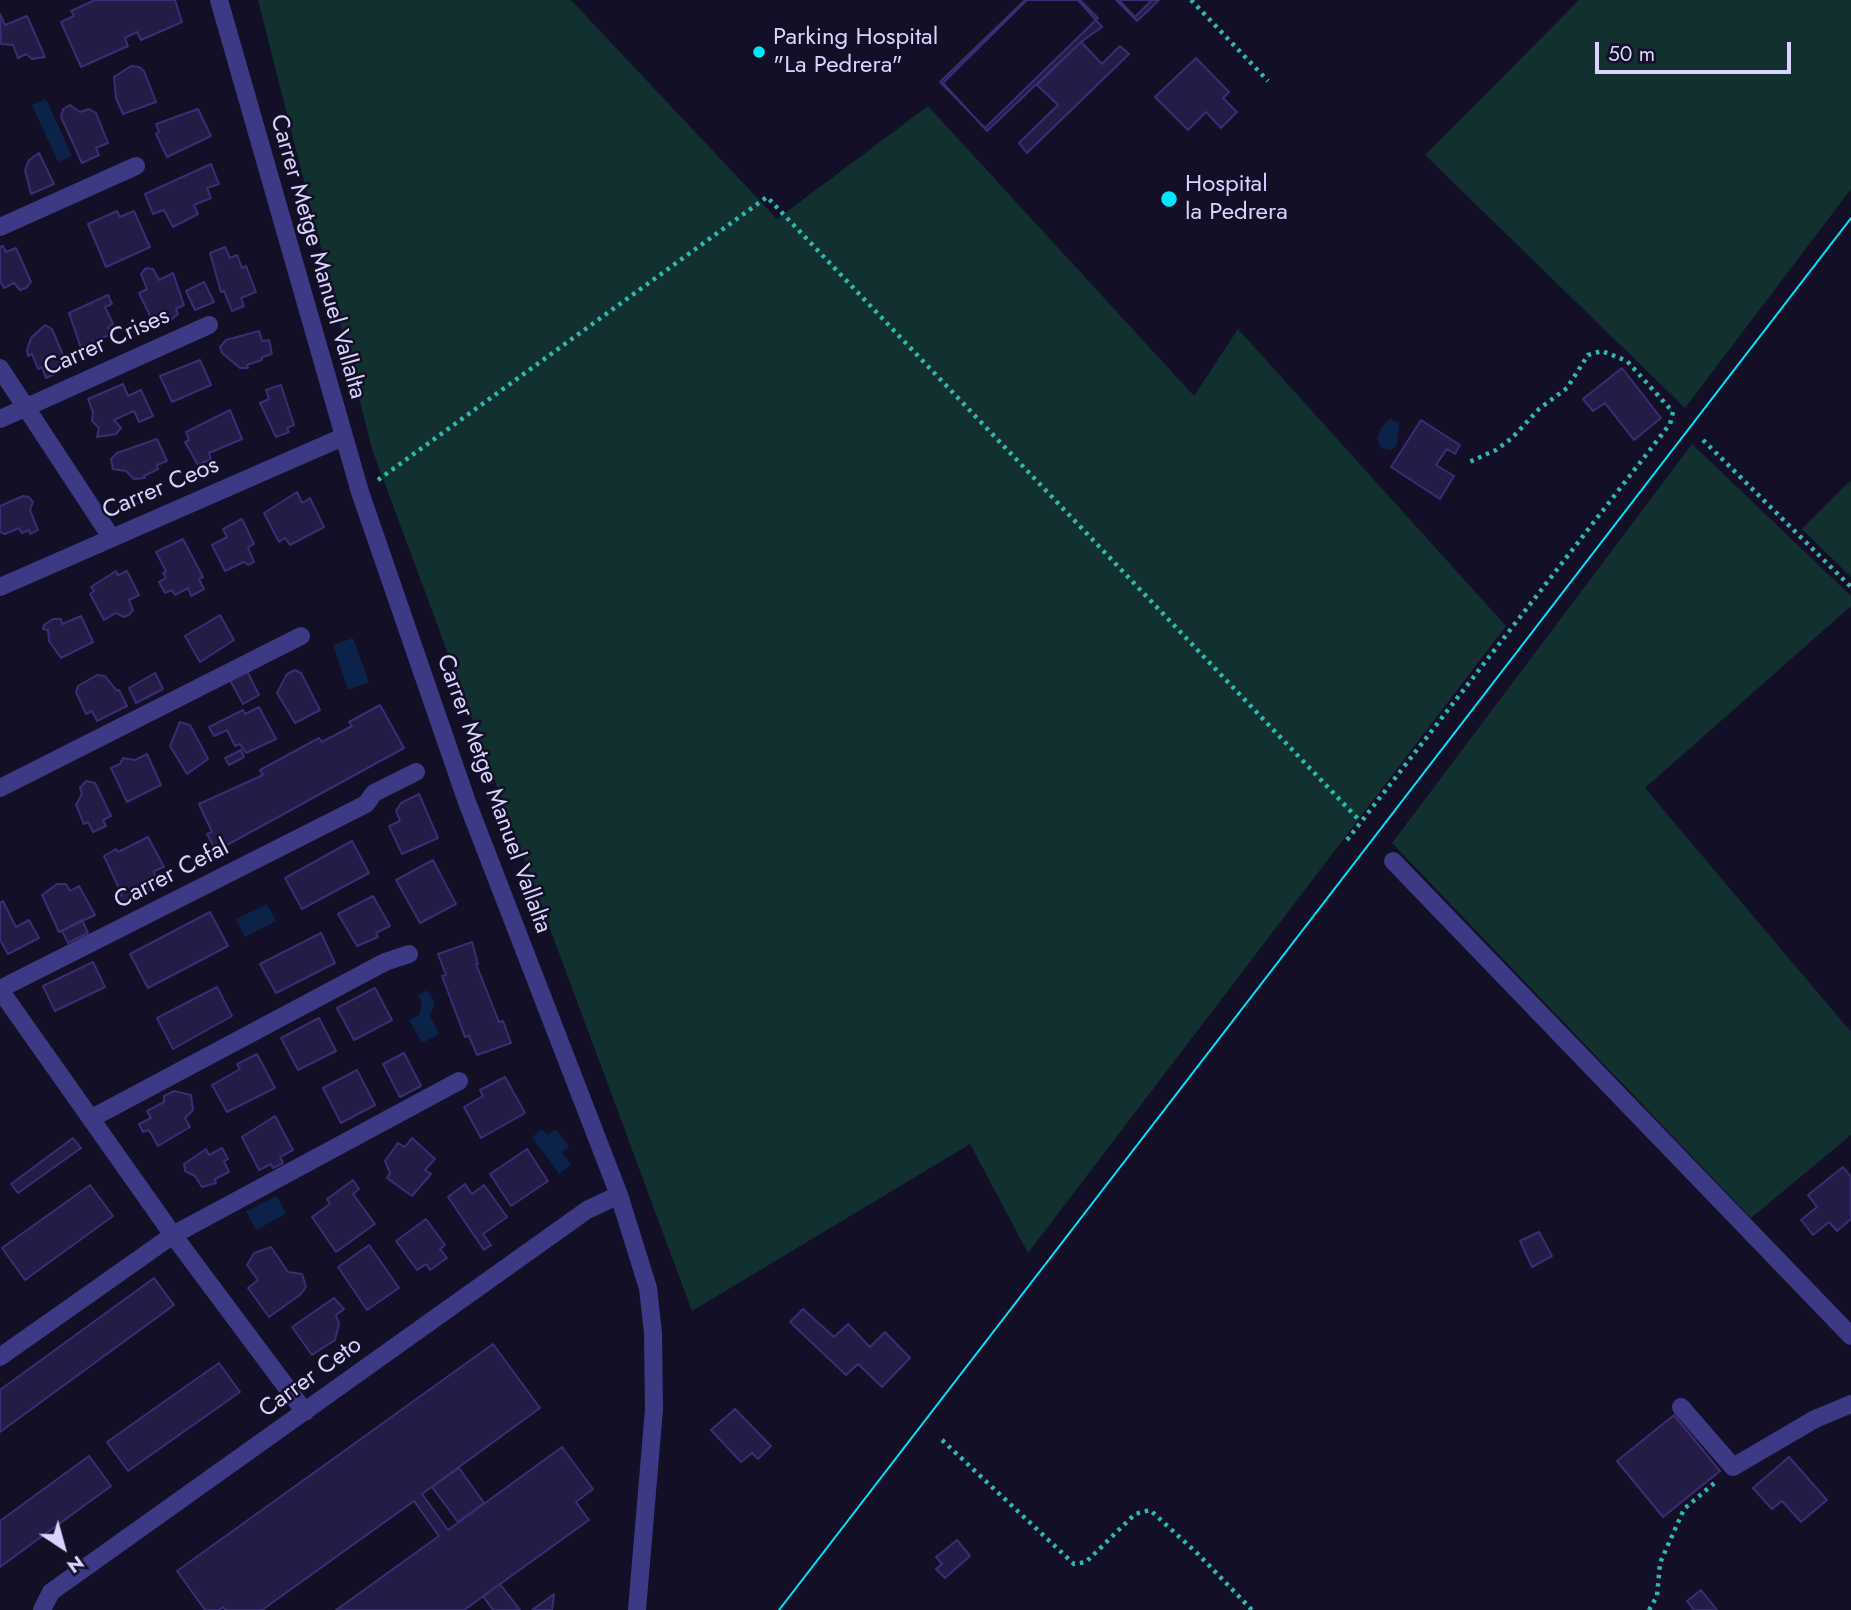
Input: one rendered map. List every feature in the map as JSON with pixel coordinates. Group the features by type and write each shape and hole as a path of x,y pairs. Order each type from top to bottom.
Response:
{"street":[{"name":"Carrer Metge Manuel Vallalta","path":"219,0 360,492 467,802 619,1195 649,1288 653,1333 654,1409 637,1610"},
{"path":"0,227 136,166"},
{"name":"Carrer Crises","path":"0,419 209,324"},
{"name":"Carrer Crises","path":"0,368 111,537"},
{"name":"Carrer Ceos","path":"0,587 343,437"},
{"path":"0,788 301,636"},
{"name":"Carrer Cefal","path":"305,1412 173,1235 0,989 366,804 374,793 416,772"},
{"path":"1393,862 1851,1336"},
{"path":"92,1118 386,962 409,954"},
{"path":"0,1357 173,1235 459,1081"},
{"name":"Carrer Ceto","path":"42,1610 51,1592 587,1210 619,1195"},
{"path":"1681,1407 1733,1467 1815,1419 1851,1404"}],"path":[{"path":"1191,0 1268,81"},
{"path":"360,492 767,197 1360,821"},
{"path":"1347,840 1670,424 1673,412 1627,361 1602,351 1588,355 1567,388 1539,409 1512,438 1496,450 1469,462"},
{"path":"1703,440 1851,587"},
{"path":"942,1440 1074,1564 1086,1562 1135,1514 1150,1510 1199,1554 1252,1610"},
{"path":"1649,1610 1657,1596 1660,1563 1684,1509 1733,1467"}],"green space":[{"path":"258,0 571,0 777,219 928,106 1194,396 1238,329 1506,626 1028,1253 970,1144 692,1311 372,449"},
{"path":"1579,0 1851,0 1851,189 1685,408 1425,155"},
{"path":"1692,444 1851,596 1851,606 1645,788 1851,1032 1851,1135 1751,1218 1392,843"},
{"path":"1851,480 1851,577 1802,529"}],"water":[{"path":"46,99 72,156 58,162 32,105"},
{"path":"1390,419 1399,423 1397,446 1391,450 1381,448 1377,439 1381,428"},
{"path":"353,638 369,682 348,690 333,645"},
{"path":"267,904 276,921 245,937 236,919"},
{"path":"427,990 435,1003 430,1016 439,1034 422,1043 409,1020 419,1015 422,1002 418,996"},
{"path":"542,1129 547,1135 556,1129 569,1147 562,1152 571,1165 559,1174 532,1137"},
{"path":"277,1196 286,1214 256,1230 246,1211"}],"building":[{"path":"95,0 175,0 182,22 141,40 137,32 125,38 128,46 81,67 61,22 74,16 71,11"},
{"path":"1025,0 1080,0 1098,18 985,128 940,82"},
{"path":"1027,0 1078,0 1102,27 1081,42 987,131 943,83"},
{"path":"1116,0 1159,0 1137,21"},
{"path":"1119,0 1152,0 1135,17"},
{"path":"0,14 5,25 27,16 45,57 32,59 26,54 18,58 13,45 1,44"},
{"path":"1081,42 1102,64 1120,46 1129,54 1027,153 1019,143 1058,105 1037,85"},
{"path":"1196,58 1229,92 1223,98 1237,112 1221,128 1206,112 1188,130 1155,97"},
{"path":"131,66 144,71 156,102 123,114 116,98 114,77"},
{"path":"70,105 80,112 89,109 96,113 108,143 96,148 99,155 82,163 61,117 63,109"},
{"path":"198,109 211,136 167,157 156,134 159,132 156,124"},
{"path":"39,153 54,184 31,194 25,170 29,160"},
{"path":"211,164 219,184 207,188 211,198 194,205 198,214 173,227 164,210 153,214 145,194"},
{"path":"117,211 120,217 134,211 150,247 106,267 88,224"},
{"path":"3,246 6,252 16,248 31,282 26,288 20,290 14,283 4,288 0,281 0,247"},
{"path":"225,247 230,258 237,255 242,268 246,266 256,292 241,298 244,306 232,311 224,291 221,292 210,253"},
{"path":"146,268 153,269 159,280 173,273 184,305 176,309 178,314 171,320 155,326 139,293 147,289 141,274"},
{"path":"204,282 214,302 195,310 186,291"},
{"path":"108,295 112,304 105,307 113,324 108,327 111,334 81,348 69,313"},
{"path":"45,325 52,329 66,362 57,366 59,372 46,378 42,367 38,369 32,354 28,356 27,350 31,338"},
{"path":"259,331 262,341 269,340 272,354 262,357 262,360 247,365 248,368 240,368 222,353 220,347 226,340"},
{"path":"200,360 211,385 172,402 160,376"},
{"path":"1622,368 1661,418 1634,440 1605,403 1593,411 1583,399"},
{"path":"123,384 128,396 141,390 153,416 139,422 134,411 114,420 121,428 116,434 97,437 99,428 92,421 93,412 88,399"},
{"path":"281,385 294,425 287,428 289,432 276,437 260,403 269,399 266,390"},
{"path":"230,410 242,439 209,453 211,459 198,465 185,442 189,440 186,432"},
{"path":"1421,420 1460,445 1455,454 1447,449 1436,465 1454,476 1440,499 1391,467"},
{"path":"157,439 167,461 157,465 158,469 144,476 145,478 134,479 126,471 113,469 111,459 117,453"},
{"path":"297,492 302,503 310,498 324,527 290,545 285,538 279,542 264,513"},
{"path":"23,496 29,497 33,502 30,510 38,530 30,534 29,530 22,533 19,528 5,534 0,532 0,506"},
{"path":"242,519 254,544 248,547 254,562 248,565 244,562 225,571 212,545 227,537 223,529"},
{"path":"183,539 203,577 199,579 204,589 191,596 188,588 175,595 172,590 165,593 159,582 166,578 163,573 166,571 156,552"},
{"path":"116,571 118,575 127,571 139,595 129,600 133,610 129,615 124,617 116,613 104,620 90,594 94,591 91,587"},
{"path":"220,615 234,640 200,662 185,636"},
{"path":"81,616 93,642 61,658 49,641 48,630 43,629 44,625 53,619 61,619 62,624"},
{"path":"295,670 301,673 320,710 295,723 277,693 287,674"},
{"path":"247,671 259,695 243,704 230,680"},
{"path":"155,673 163,689 136,703 129,688"},
{"path":"97,675 105,676 117,691 119,690 127,706 97,721 92,711 86,714 76,692 78,686"},
{"path":"380,705 404,748 216,851 207,834 212,832 199,804 263,775 260,770 319,738 322,742 352,726 349,722"},
{"path":"259,707 276,739 246,753 240,744 235,746 227,730 214,736 209,727 243,710 245,714"},
{"path":"180,722 190,725 208,759 187,774 170,746"},
{"path":"241,750 244,757 229,765 225,758"},
{"path":"147,754 161,785 127,802 111,768 120,764 123,758 135,760"},
{"path":"86,781 95,783 111,816 103,820 106,826 93,832 88,822 84,824 76,805 82,794 80,788"},
{"path":"419,794 438,838 402,854 389,826 400,821 396,811 401,803"},
{"path":"148,837 164,867 154,871 156,879 147,886 150,890 121,905 117,897 122,895 104,856"},
{"path":"352,841 369,873 302,909 285,878"},
{"path":"433,860 456,904 420,923 396,880"},
{"path":"57,884 66,884 70,891 79,886 95,915 59,932 42,895"},
{"path":"373,896 390,926 376,933 378,937 357,946 338,914"},
{"path":"3,901 16,927 29,920 39,938 8,954 0,940 0,903"},
{"path":"210,912 228,946 148,988 130,954"},
{"path":"82,920 88,933 68,943 62,931"},
{"path":"321,933 335,963 276,993 260,964"},
{"path":"472,942 476,964 499,1022 503,1021 511,1043 477,1055 469,1036 465,1037 442,976 446,975 438,954"},
{"path":"93,962 105,987 55,1011 43,986"},
{"path":"217,987 232,1016 173,1049 157,1018"},
{"path":"375,988 392,1020 354,1040 337,1008"},
{"path":"319,1018 336,1051 298,1070 281,1038"},
{"path":"404,1053 421,1086 400,1097 383,1064"},
{"path":"257,1054 275,1088 227,1112 212,1085 240,1069 237,1064"},
{"path":"357,1070 375,1105 341,1123 323,1088"},
{"path":"505,1077 525,1113 481,1138 464,1107 483,1096 480,1090"},
{"path":"174,1091 191,1095 193,1110 185,1118 190,1127 158,1146 149,1130 143,1132 139,1124 151,1118 147,1111 164,1102 164,1096"},
{"path":"275,1116 293,1150 280,1157 283,1163 273,1168 271,1164 259,1170 242,1137"},
{"path":"73,1138 81,1148 18,1193 11,1184"},
{"path":"412,1138 435,1159 425,1170 431,1174 412,1196 387,1178 390,1173 385,1161 398,1143 405,1147"},
{"path":"222,1148 228,1159 224,1161 229,1172 215,1179 216,1183 202,1187 195,1176 185,1171 184,1164 206,1149 209,1155"},
{"path":"527,1149 548,1181 511,1206 490,1174"},
{"path":"1843,1167 1851,1177 1851,1219 1837,1231 1829,1222 1813,1235 1801,1220 1817,1207 1808,1195"},
{"path":"353,1180 359,1189 353,1194 375,1224 336,1252 312,1217 330,1204 327,1199"},
{"path":"465,1184 472,1194 484,1185 507,1217 483,1234 491,1245 484,1250 448,1197"},
{"path":"90,1185 113,1216 25,1280 2,1248"},
{"path":"426,1219 445,1245 440,1249 447,1258 430,1270 426,1264 417,1270 396,1241"},
{"path":"1539,1232 1552,1256 1532,1267 1520,1241"},
{"path":"369,1245 399,1288 367,1310 338,1267"},
{"path":"271,1247 288,1272 302,1274 306,1287 300,1295 269,1317 248,1288 258,1280 247,1265 254,1253"},
{"path":"154,1278 174,1305 0,1432 0,1390"},
{"path":"334,1298 344,1309 336,1315 339,1324 335,1340 312,1355 292,1327"},
{"path":"803,1309 834,1337 848,1324 870,1347 885,1332 910,1358 882,1387 858,1364 846,1375 790,1322"},
{"path":"493,1344 540,1408 422,1494 448,1530 562,1447 593,1489 576,1502 589,1520 464,1610 336,1610 439,1536 414,1501 262,1610 226,1610 223,1607 219,1610 205,1610 177,1571"},
{"path":"219,1363 240,1392 128,1471 107,1442"},
{"path":"735,1409 771,1446 758,1459 752,1453 741,1462 711,1430"},
{"path":"1674,1415 1720,1471 1663,1517 1617,1461"},
{"path":"89,1456 111,1486 0,1567 0,1521"},
{"path":"1789,1457 1827,1500 1801,1522 1782,1501 1772,1509 1753,1488"},
{"path":"459,1468 484,1503 458,1522 432,1487"},
{"path":"957,1540 970,1556 945,1578 936,1569 942,1564 936,1557"},
{"path":"500,1584 520,1610 493,1610 483,1596"},
{"path":"1701,1590 1717,1610 1694,1610 1687,1601"},
{"path":"554,1594 552,1610 532,1610"}],"tram line":[{"path":"779,1610 1851,218"}],"place":[{"name":"Parking Hospital \"La Pedrera\"","path":"759,52"},
{"name":"Hospital la Pedrera","path":"1169,199"}]}
